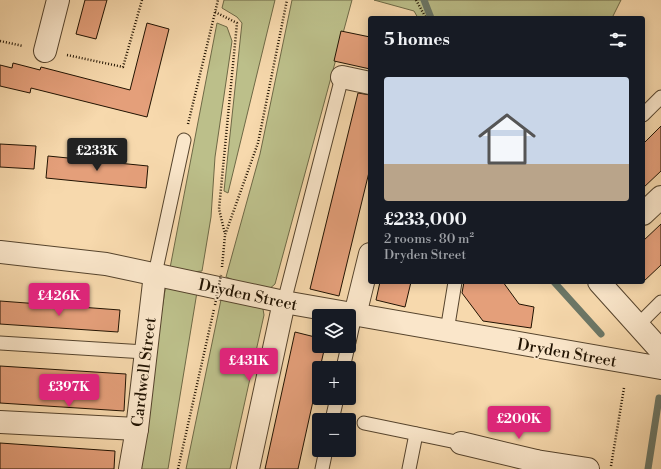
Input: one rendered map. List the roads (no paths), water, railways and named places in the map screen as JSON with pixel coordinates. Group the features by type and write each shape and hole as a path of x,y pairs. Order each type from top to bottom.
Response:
{"street":[{"path":"45,51 58,0"},
{"path":"342,77 368,83"},
{"path":"645,212 661,197"},
{"name":"Dryden Street","path":"0,252 106,264 322,309"},
{"path":"356,311 368,262"},
{"name":"Cardwell Street","path":"130,469 137,429 155,274"},
{"path":"601,284 661,351"},
{"path":"248,469 284,302"},
{"name":"Dryden Street","path":"356,315 661,368"},
{"path":"0,422 137,429"},
{"path":"461,443 536,465 588,469"}],"lane":[{"path":"284,302 342,77"},
{"path":"645,113 661,97"},
{"path":"155,274 184,140"},
{"path":"447,331 455,284"},
{"path":"638,325 661,302"},
{"path":"0,343 145,352"},
{"path":"364,423 461,443"},
{"path":"409,469 416,434"},
{"path":"322,469 325,457"}],"waterway":[{"path":"424,0 430,16"},
{"path":"556,284 601,334"},
{"path":"648,469 659,398"}]}
